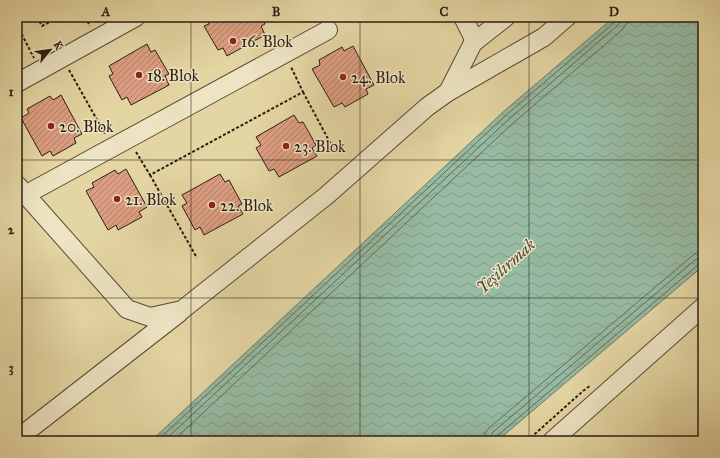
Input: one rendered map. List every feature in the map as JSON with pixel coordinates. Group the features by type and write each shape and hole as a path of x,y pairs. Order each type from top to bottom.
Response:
{"street":[{"path":"17,83 136,17"},
{"path":"463,17 475,41"},
{"path":"448,92 473,43 506,17"},
{"path":"17,439 326,196 427,107 448,92 544,37 567,17"},
{"path":"182,310 150,317 127,309 21,190 120,143 328,30"},
{"path":"552,441 703,307"}],"path":[{"path":"27,17 17,24 40,70"},
{"path":"37,17 42,26 59,17"},
{"path":"283,54 334,150"},
{"path":"63,58 120,143 150,175 197,258"},
{"path":"150,175 303,92"}],"water":[{"name":"Yeşilırmak","path":"614,17 703,17 703,266 497,441 151,441 502,113"}],"building":[{"name":"16. Blok","path":"205,17 261,17 265,24 261,26 265,35 227,56 223,48 218,50 204,26 209,24"},
{"name":"18. Blok","path":"147,44 151,52 155,50 169,74 165,76 169,85 131,105 127,97 122,100 109,76 113,74 109,66"},
{"name":"24. Blok","path":"353,46 374,85 366,89 368,94 345,107 342,103 334,107 312,69 320,65 319,60 342,47 344,51"},
{"name":"20. Blok","path":"61,95 82,134 74,138 76,143 53,156 50,151 42,156 21,118 29,113 27,109 50,96 53,100"},
{"name":"23. Blok","path":"294,115 299,123 303,122 316,145 312,148 317,156 279,177 274,169 269,171 256,148 261,145 256,137"},
{"name":"21. Blok","path":"126,169 147,207 139,212 142,217 118,230 116,225 108,230 86,191 94,187 92,183 115,170 118,174"},
{"name":"22. Blok","path":"220,174 225,182 229,180 242,204 238,206 243,214 204,235 200,227 195,230 182,206 187,203 182,195"}],"place":[{"name":"16. Blok","path":"233,41"},
{"name":"18. Blok","path":"139,75"},
{"name":"24. Blok","path":"343,77"},
{"name":"20. Blok","path":"51,126"},
{"name":"23. Blok","path":"286,146"},
{"name":"21. Blok","path":"117,199"},
{"name":"22. Blok","path":"212,205"}]}
